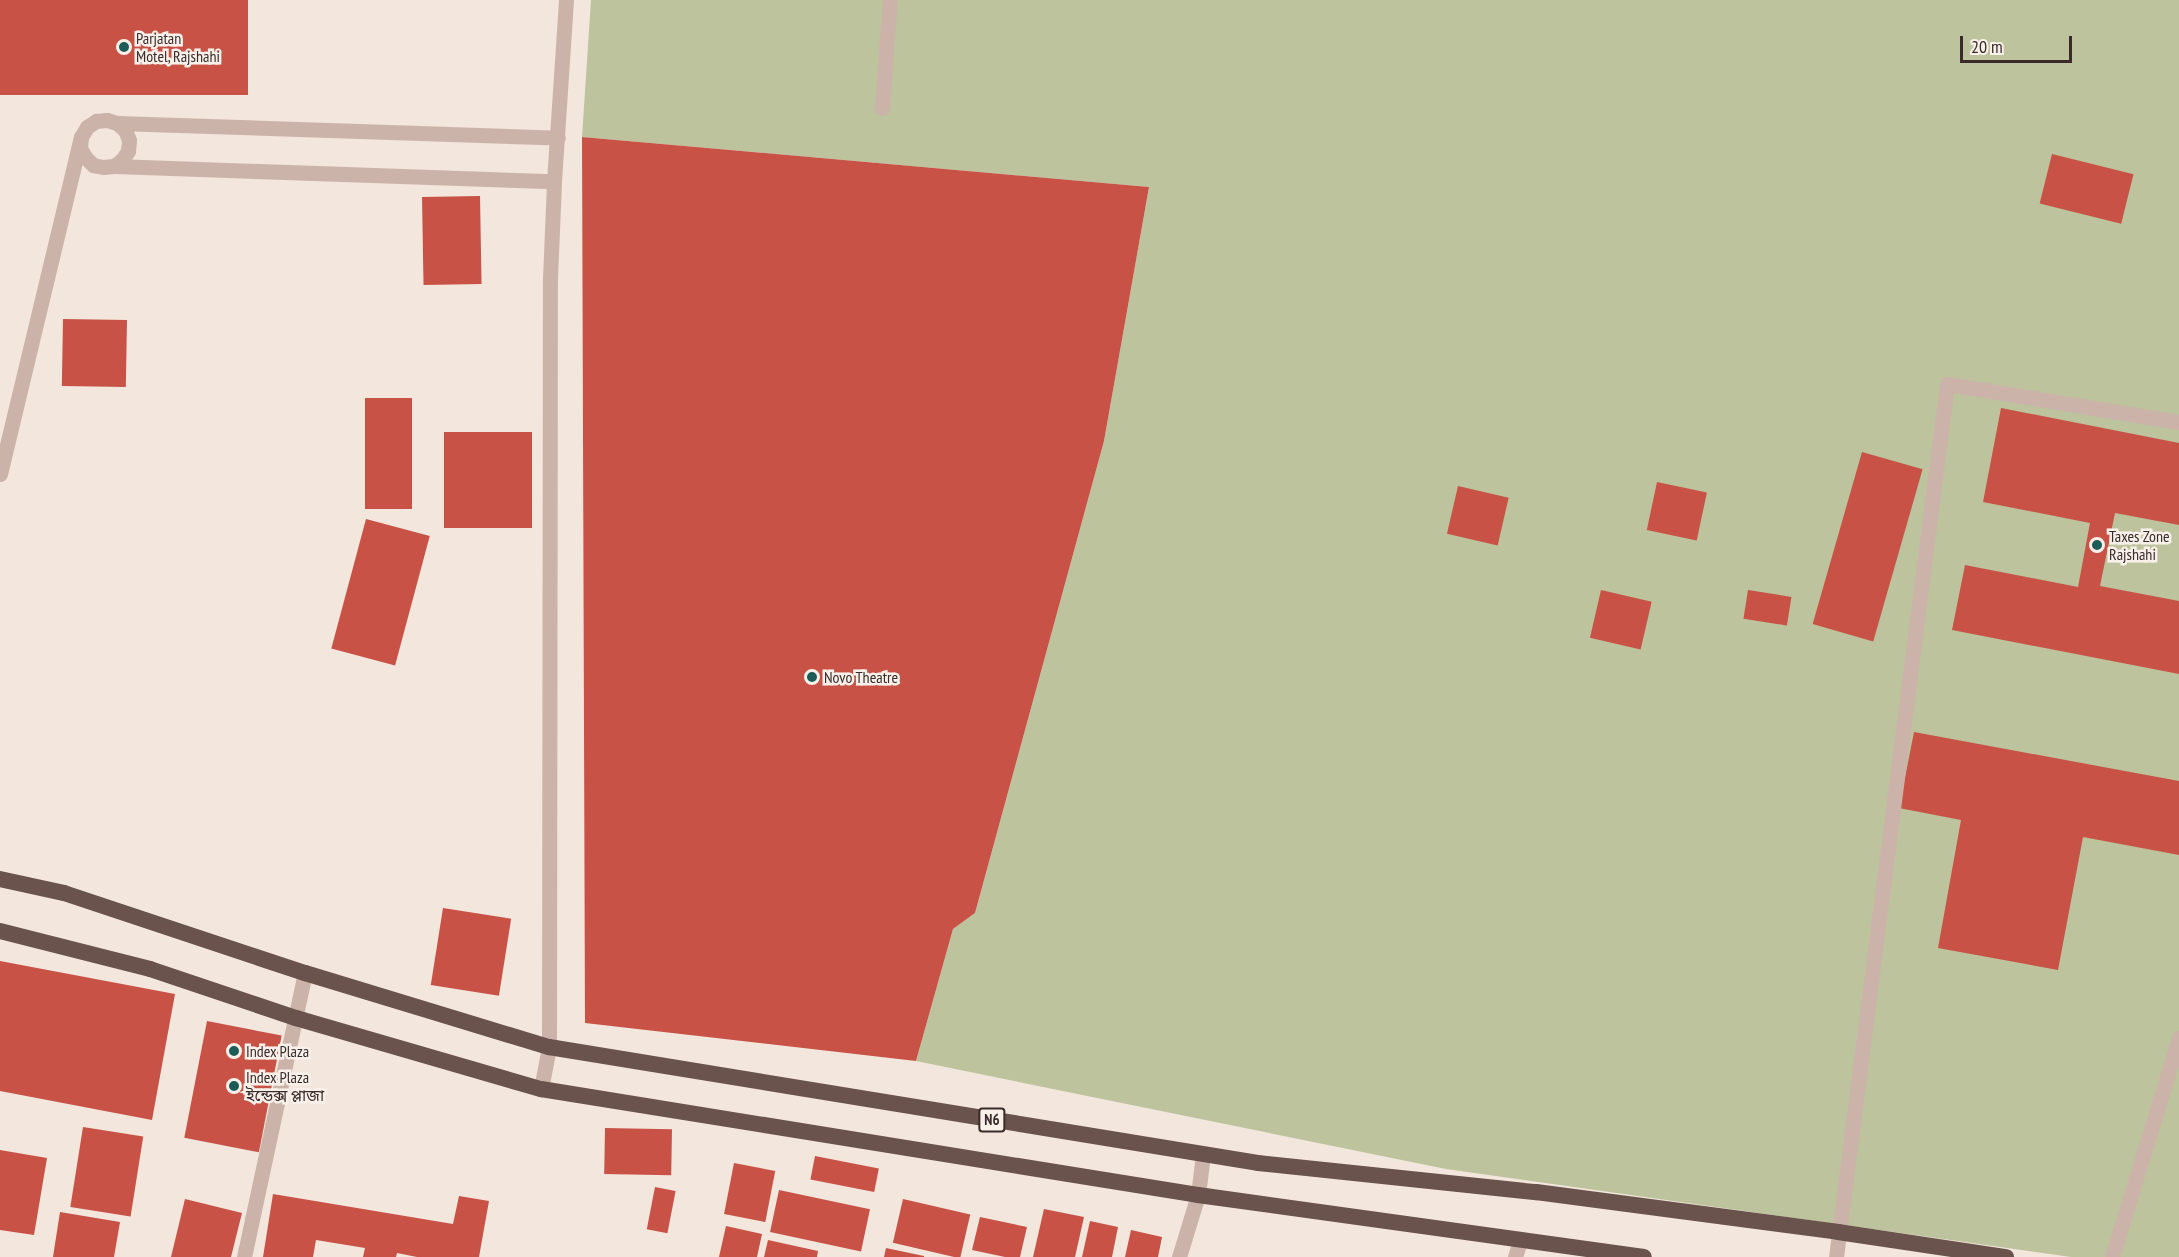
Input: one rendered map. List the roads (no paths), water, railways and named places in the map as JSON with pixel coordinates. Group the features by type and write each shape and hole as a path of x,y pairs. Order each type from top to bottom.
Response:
{"highway":[{"name":"N6","path":"0,879 64,893 305,974 549,1047 1269,1164 1536,1192 2006,1257"},
{"path":"0,931 150,969 296,1018 541,1089 1517,1249 1644,1257"}],"street":[{"path":"541,1089 549,1047 550,278 566,0"},
{"path":"882,108 890,0"},
{"path":"0,474 81,137 87,127 96,121 558,138"},
{"path":"114,166 123,160 129,140 125,130 117,123"},
{"path":"81,137 80,148 85,158 93,165 103,167 554,180"},
{"path":"1836,1257 1947,384 2179,422"},
{"path":"244,1257 305,974"},
{"path":"2112,1257 2179,1038"},
{"path":"1179,1257 1197,1195 1203,1154"}],"place":[{"name":"Parjatan Motel, Rajshahi","path":"124,47"},
{"name":"Taxes Zone Rajshahi","path":"2097,545"},
{"name":"Novo Theatre","path":"812,677"},
{"name":"Index Plaza","path":"234,1051"},
{"name":"Index Plaza ইন্ডেক্স প্লাজা","path":"234,1086"}]}
